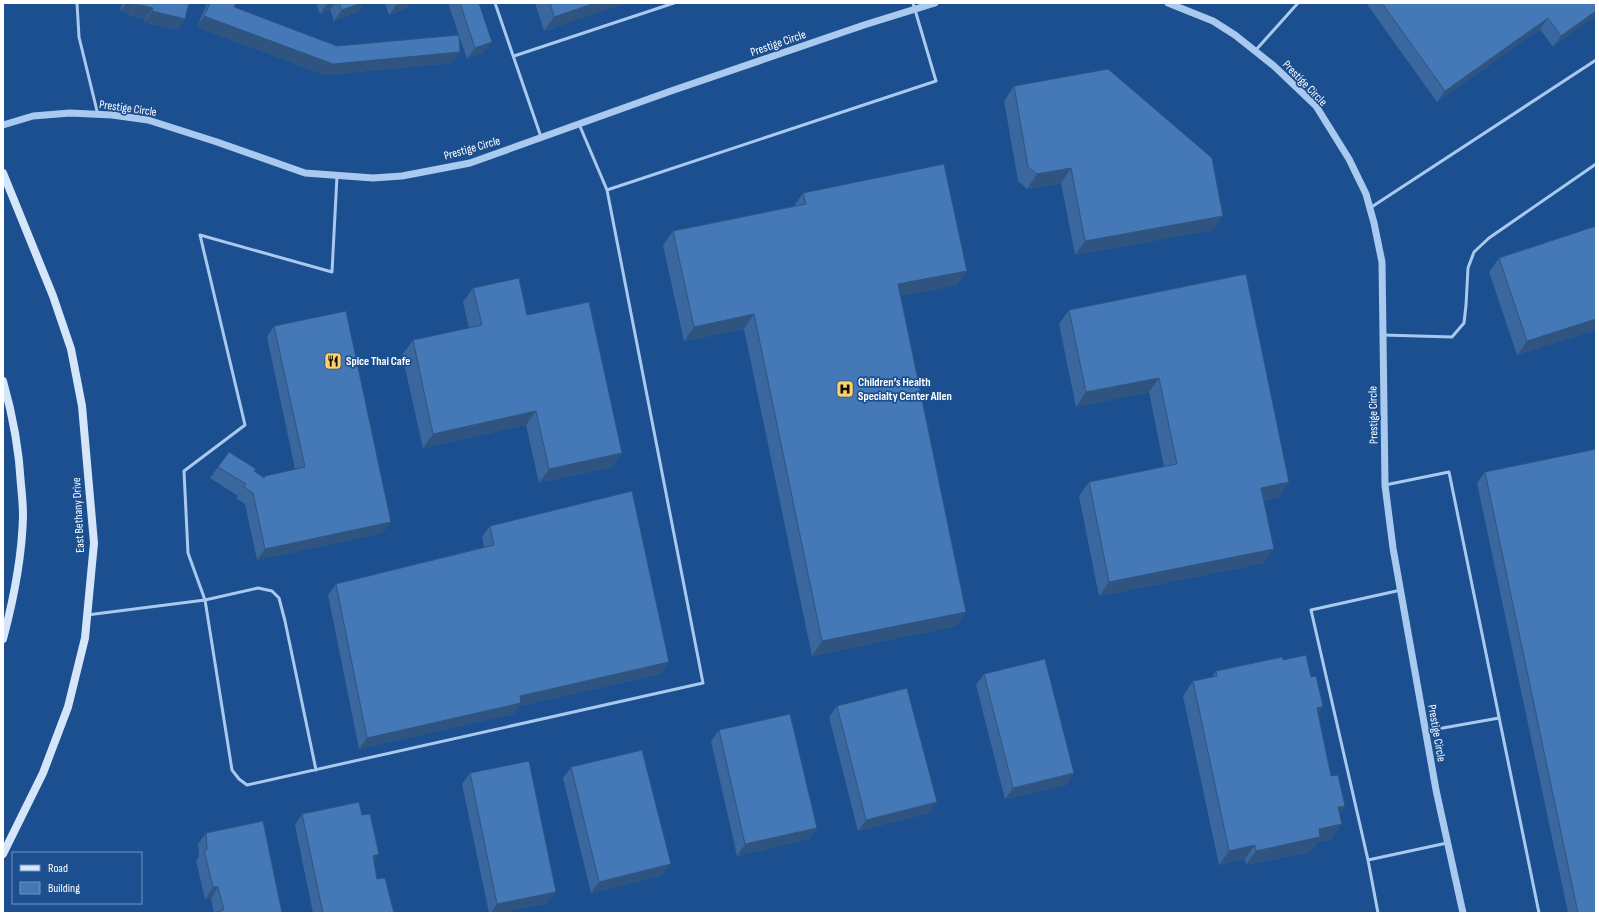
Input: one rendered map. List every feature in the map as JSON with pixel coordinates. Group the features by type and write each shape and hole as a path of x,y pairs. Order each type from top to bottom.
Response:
{"main road":[{"name":"East Bethany Drive","path":"3,173 53,296 71,349 82,406 94,543 85,638 68,707 43,773 3,854"},
{"path":"3,380 13,414 20,468 23,515 19,565 11,609 3,639"}],"street":[{"name":"Prestige Circle","path":"3,125 33,116 70,113 148,120 217,142 305,173 373,178 402,176 470,163 579,123 914,6 935,3"},
{"name":"Prestige Circle","path":"1168,3 1213,21 1235,35 1274,66 1316,106 1349,159 1366,194 1382,262 1385,485 1400,590 1425,731 1447,843 1463,913"}],"lane":[{"path":"76,3 79,37 98,115"},
{"path":"495,3 541,137"},
{"path":"514,56 674,3"},
{"path":"1255,51 1298,3"},
{"path":"607,190 936,81 914,6"},
{"path":"1370,208 1596,60"},
{"path":"337,176 332,272 200,235 245,425 184,471 188,553 205,600 232,770 239,780 247,785 703,683 607,190 579,123"},
{"path":"1383,335 1452,337 1464,323 1468,268 1474,252 1489,238 1596,164"},
{"path":"1385,485 1449,472 1539,913"},
{"path":"88,615 205,600 258,588 272,590 279,598 285,622 316,770"},
{"path":"1378,913 1368,860 1311,610 1400,590"},
{"path":"1425,731 1499,718"},
{"path":"1368,860 1447,843"}],"building":[{"path":"136,3 189,3 185,19 152,11 153,8"},
{"path":"210,3 236,3 234,7 337,46 459,35 460,52 333,64 204,16"},
{"path":"339,3 361,3 342,10"},
{"path":"460,3 479,3 492,42 475,48"},
{"path":"550,3 595,3 554,17"},
{"path":"1382,3 1596,3 1596,11 1561,36 1548,18 1445,91"},
{"path":"1108,69 1212,158 1223,216 1085,241 1071,168 1037,174 1028,167 1014,86"},
{"path":"944,164 967,271 898,284 966,612 822,641 754,314 694,327 673,231 806,204 803,193"},
{"path":"1596,226 1596,319 1527,341 1499,258"},
{"path":"1246,274 1289,482 1261,488 1274,549 1109,582 1089,482 1177,464 1159,378 1086,392 1069,310"},
{"path":"519,278 527,315 589,302 622,453 549,469 536,411 433,434 413,340 482,325 473,288"},
{"path":"346,311 391,522 265,549 253,493 244,487 246,484 218,467 229,452 256,469 254,471 264,478 265,476 305,467 274,326"},
{"path":"1596,449 1596,913 1578,913 1485,472"},
{"path":"632,491 669,662 520,696 521,703 367,738 336,584 494,545 490,526"},
{"path":"1306,655 1311,677 1316,676 1323,706 1317,708 1331,776 1338,775 1345,806 1338,807 1342,824 1319,829 1320,837 1256,851 1255,845 1229,851 1193,681 1217,676 1216,671 1282,657 1283,660"},
{"path":"1045,659 1074,773 1013,788 984,674"},
{"path":"907,688 937,802 866,820 837,706"},
{"path":"790,714 817,828 745,844 719,730"},
{"path":"642,750 671,864 599,882 571,767"},
{"path":"529,761 556,892 497,904 470,773"},
{"path":"359,802 362,815 370,814 379,854 373,856 377,879 385,878 394,913 323,913 302,814"},
{"path":"263,821 282,913 217,913 224,910 218,887 213,887 204,850 207,850 206,833"}],"place":[{"name":"Spice Thai Cafe","path":"333,361"},
{"name":"Children’s Health Specialty Center Allen","path":"845,389"}]}
